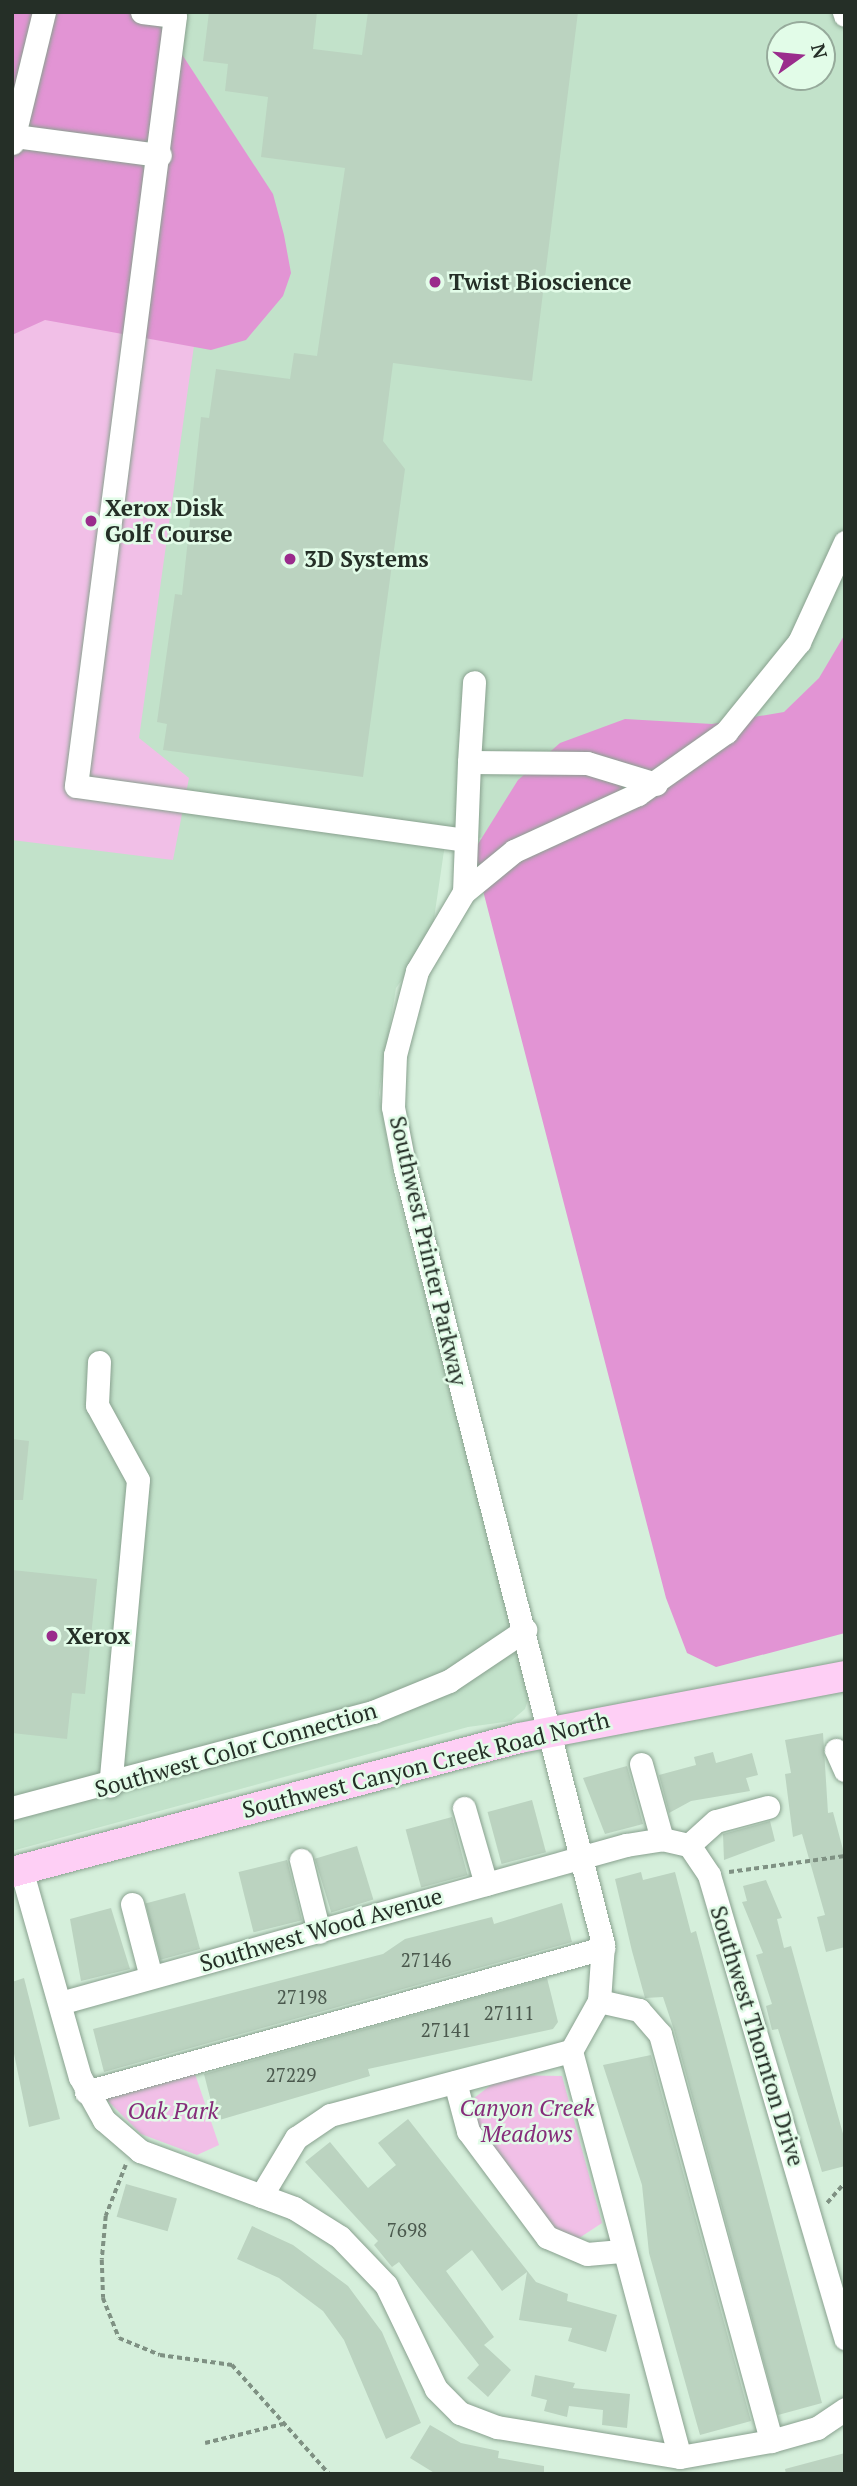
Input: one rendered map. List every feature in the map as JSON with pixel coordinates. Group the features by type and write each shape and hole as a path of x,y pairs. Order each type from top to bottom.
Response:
{"main road":[{"name":"Southwest Canyon Creek Road North","path":"17,1870 551,1731 845,1676"}],"street":[{"path":"44,12 14,139 160,155"},
{"path":"142,12 175,16 160,155 76,786 464,840"},
{"name":"Southwest Printer Parkway","path":"599,2001 603,1948 551,1731 393,1107 395,1055 417,971 464,892 514,851 656,784 726,732 779,673 845,542"},
{"path":"464,892 464,840 474,681"},
{"path":"469,762 587,764 656,784"},
{"path":"99,1362 97,1405 138,1480 110,1786"},
{"name":"Southwest Color Connection","path":"12,1808 110,1786 385,1708 449,1681 525,1630"},
{"path":"641,1764 662,1839"},
{"path":"582,1857 662,1839 689,1845 716,1821 768,1807"},
{"path":"464,1808 485,1884"},
{"name":"Southwest Thornton Drive","path":"689,1845 709,1875 845,2338"},
{"name":"Southwest Wood Avenue","path":"60,2003 582,1857"},
{"path":"301,1860 319,1932"},
{"path":"17,1870 86,2092 104,2120 140,2151 310,2216 365,2260 395,2298 436,2389 460,2413 510,2429 680,2457 772,2441 817,2428 845,2409"},
{"path":"132,1905 151,1977"},
{"path":"86,2092 603,1948"},
{"path":"680,2457 621,2251 571,2051 599,2001 639,2010 660,2034 772,2441"},
{"path":"261,2196 310,2125 571,2051"},
{"path":"455,2082 468,2131 547,2237 587,2253 621,2251"}],"path":[{"path":"709,1875 845,1856"},
{"path":"127,2163 106,2216 103,2298 119,2337 160,2355 232,2365 329,2474"},
{"path":"827,2203 845,2182"},
{"path":"205,2443 284,2424"}],"shaded area":[{"name":"Xerox","path":"12,12 845,12 845,773 445,844 431,939 396,988 379,1093 393,1177 531,1691 525,1709 511,1721 468,1727 12,1851"},
{"path":"12,12 165,12 170,36 273,194 284,235 291,273 283,296 246,340 211,350 45,320 12,335"},
{"path":"845,634 845,1633 716,1667 687,1653 666,1598 473,852 518,780 560,743 625,719 712,724 784,712 819,678"}],"green space":[{"name":"Xerox Disk Golf Course","path":"12,279 200,303 139,738 189,778 173,860 12,840"},
{"name":"Oak Park","path":"194,2071 219,2145 197,2155 141,2134 103,2096"},
{"name":"Canyon Creek Meadows","path":"504,2075 562,2076 602,2223 570,2244 506,2176 465,2105"}],"building":[{"path":"209,12 317,12 313,49 362,55 368,12 578,12 532,381 393,363 383,441 405,469 363,777 163,750 167,724 157,722 175,594 182,595 201,417 209,418 216,369 290,379 294,353 317,356 345,168 261,157 268,97 225,91 228,64 203,61"},
{"path":"12,1439 29,1441 23,1500 12,1500"},
{"name":"Xerox","path":"12,1570 97,1579 85,1694 72,1693 67,1739 12,1733"},
{"path":"823,1733 828,1813 833,1812 845,1857 845,1947 826,1952 817,1917 825,1915 802,1834 793,1837 785,1774 791,1773 785,1740"},
{"path":"713,1752 716,1763 752,1753 758,1775 746,1778 750,1791 691,1801 669,1813 659,1775 696,1765 694,1757"},
{"path":"627,1766 643,1824 605,1834 583,1778"},
{"path":"532,1800 546,1852 502,1864 488,1812"},
{"path":"452,1817 468,1875 421,1887 406,1829"},
{"path":"770,1821 775,1841 724,1860 723,1834"},
{"path":"357,1846 373,1900 331,1912 315,1859"},
{"path":"287,1860 302,1920 253,1932 238,1872"},
{"path":"641,1872 643,1880 675,1872 691,1933 696,1931 822,2403 778,2415 674,2030 663,1997 645,1998 632,1951 615,1879"},
{"path":"766,1880 782,1918 777,1919 784,1948 791,1946 845,2141 845,2166 822,2172 778,2029 772,2030 766,2006 772,2004 756,1955 763,1953 742,1902 747,1901 743,1886"},
{"path":"185,1893 200,1949 160,1960 145,1904"},
{"path":"562,1903 572,1942 104,2072 93,2029 383,1954 405,1939 492,1917 494,1924"},
{"path":"111,1908 130,1969 81,1981 70,1919"},
{"path":"24,1978 60,2119 29,2127 12,2044 12,1982"},
{"path":"547,1978 558,2022 553,2029 368,2069 370,2076 216,2121 204,2074"},
{"path":"651,2055 751,2421 700,2435 649,2253 642,2185 603,2065"},
{"path":"408,2119 536,2282 568,2294 567,2301 617,2315 606,2352 568,2341 572,2328 519,2320 527,2272 502,2291 472,2250 446,2271 494,2337 484,2345 511,2370 488,2397 467,2378 479,2365 399,2262 392,2267 374,2245 378,2241 305,2162 330,2142 368,2188 396,2165 378,2143"},
{"path":"126,2184 177,2199 168,2231 117,2217"},
{"path":"252,2226 293,2245 348,2286 382,2332 421,2423 386,2439 344,2340 323,2311 279,2278 237,2259"},
{"path":"535,2375 575,2383 573,2388 630,2394 627,2428 602,2425 603,2410 569,2406 567,2417 544,2411 547,2400 531,2396"},
{"path":"430,2425 461,2443 499,2451 498,2458 544,2466 544,2474 436,2474 410,2458"},
{"path":"845,2453 845,2474 786,2474 785,2469"}],"place":[{"name":"Twist Bioscience","path":"435,282"},
{"name":"Xerox Disk Golf Course","path":"91,521"},
{"name":"3D Systems","path":"290,559"},
{"name":"Xerox","path":"52,1636"}]}
